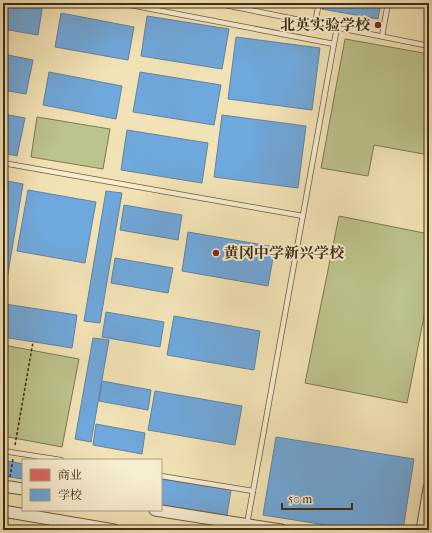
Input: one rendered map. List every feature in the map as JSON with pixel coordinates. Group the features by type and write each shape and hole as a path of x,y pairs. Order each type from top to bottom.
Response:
{"street":[{"path":"6,486 22,489"},
{"path":"422,530 429,488"},
{"path":"3,511 54,525 114,530"},
{"path":"162,511 281,530"}],"lane":[{"path":"120,3 334,44"},
{"path":"214,3 230,4 429,46"},
{"path":"315,23 319,3"},
{"path":"382,36 388,3"},
{"path":"247,524 337,27"},
{"path":"3,163 303,216"},
{"path":"3,451 55,459"},
{"path":"162,476 253,491"}],"path":[{"path":"6,486 14,452 34,342"}],"green space":[{"path":"345,39 429,54 429,155 374,145 368,176 321,168"},
{"path":"37,117 110,129 103,169 31,157"},
{"path":"339,216 429,234 429,291 407,403 305,383"},
{"path":"3,345 79,359 62,447 3,436"}],"building: 商业":[{"path":"3,525 27,529 27,530 3,530"}],"building: 学校":[{"path":"3,3 43,3 38,35 3,29"},
{"path":"286,3 314,3 313,8"},
{"path":"323,3 381,3 378,19 322,9"},
{"path":"61,13 134,27 128,60 55,47"},
{"path":"147,16 229,29 222,69 141,56"},
{"path":"236,37 320,48 312,110 228,99"},
{"path":"3,54 33,60 26,94 3,90"},
{"path":"49,72 122,86 116,119 43,105"},
{"path":"140,72 221,85 214,125 133,112"},
{"path":"3,114 25,118 17,156 3,153"},
{"path":"222,115 306,126 298,188 214,177"},
{"path":"127,130 208,143 202,183 121,170"},
{"path":"7,181 23,184 3,303 3,204"},
{"path":"28,190 96,202 85,263 17,251"},
{"path":"106,191 122,193 100,323 84,321"},
{"path":"124,205 182,215 178,240 120,230"},
{"path":"188,232 275,247 268,286 182,271"},
{"path":"115,258 173,268 168,293 111,283"},
{"path":"5,304 77,315 72,348 3,337"},
{"path":"106,312 164,322 160,347 102,337"},
{"path":"174,316 260,331 254,370 167,355"},
{"path":"93,338 109,340 91,442 75,439"},
{"path":"102,381 151,390 148,410 99,401"},
{"path":"155,391 242,406 235,445 148,430"},
{"path":"96,424 145,433 142,454 93,445"},
{"path":"276,437 414,459 403,530 357,530 263,515"},
{"path":"3,460 22,464 22,479 3,476"},
{"path":"162,479 231,490 227,515 162,505"}],"place":[{"name":"北英实验学校","path":"378,25"},
{"name":"黄冈中学新兴学校","path":"216,253"}]}
